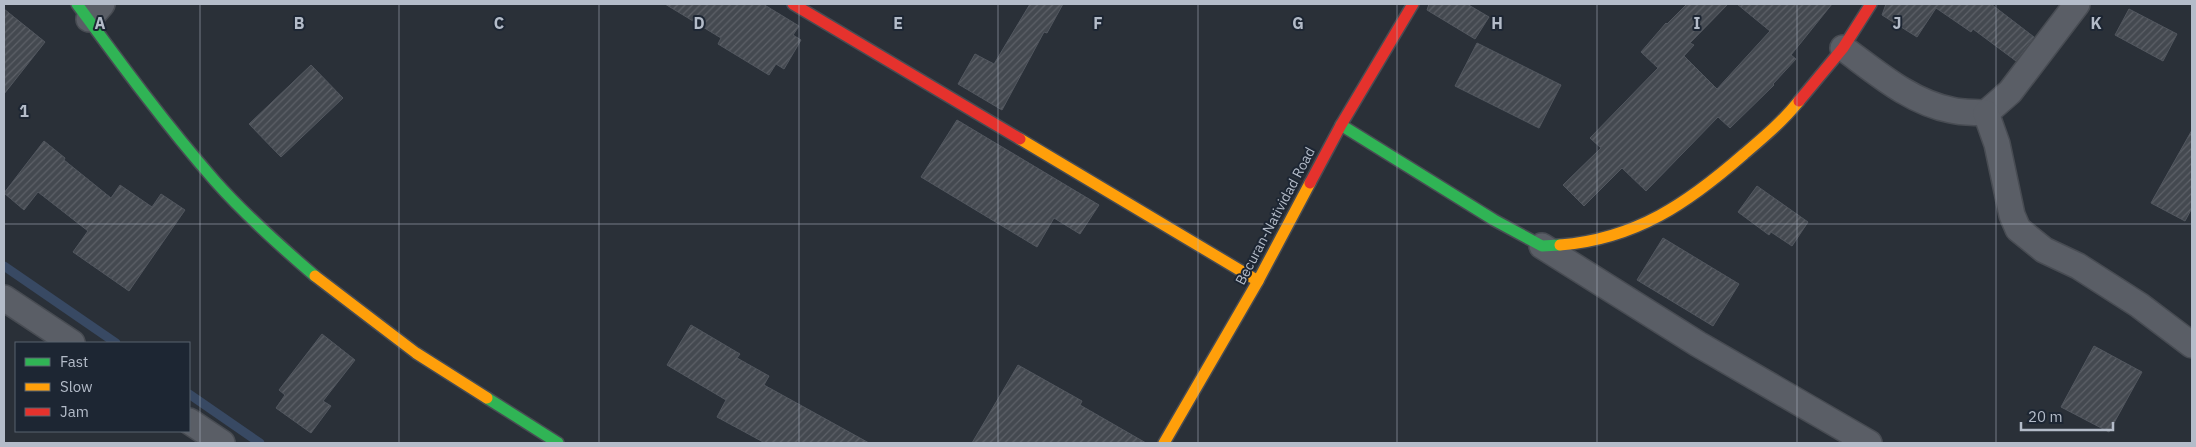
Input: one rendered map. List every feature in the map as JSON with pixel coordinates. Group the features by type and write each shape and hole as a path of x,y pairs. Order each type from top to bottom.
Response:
{"street":[{"path":"793,4 1258,281"},
{"name":"Becuran-Natividad Road","path":"1164,443 1258,281 1341,125 1413,4"},
{"path":"1542,246 1582,242 1624,231 1671,211 1710,185 1785,119 1843,48 1870,4"},
{"path":"1843,48 1922,101 1951,110 1986,112 2010,92 2077,4"},
{"path":"89,9 144,94 216,182 271,238 328,287 416,352 558,443"},
{"path":"1986,112 2000,154 2012,215 2018,229 2044,250 2078,266 2139,305 2192,345"},
{"path":"1341,125 1494,220 1542,246 1698,344 1869,443"},
{"path":"4,298 70,342"},
{"path":"190,422 222,443"}],"building":[{"path":"665,4 763,4 799,26 793,35 801,40 784,69 776,64 769,75 718,44 721,38"},
{"path":"1030,4 1063,4 1047,33 1044,32 1002,110 958,84 975,54 994,64"},
{"path":"1429,4 1467,4 1489,17 1475,39 1427,10"},
{"path":"1687,4 1728,4 1690,43 1694,45 1684,56 1717,89 1770,31 1737,4 1832,4 1791,55 1796,59 1774,85 1730,128 1718,117 1646,191 1622,168 1584,206 1563,185 1601,148 1590,138 1658,68 1641,52 1666,23"},
{"path":"1886,4 1991,4 2034,37 2016,61 1973,29 1971,32 1936,8 1917,37 1882,15"},
{"path":"4,9 45,42 4,94"},
{"path":"2129,9 2177,34 2163,61 2115,35"},
{"path":"1477,43 1561,85 1539,128 1455,86"},
{"path":"311,65 343,98 281,157 249,124"},
{"path":"957,120 1099,205 1080,234 1054,218 1037,247 921,177"},
{"path":"2192,130 2192,208 2185,221 2151,203"},
{"path":"44,141 65,158 64,160 111,198 120,185 152,207 161,194 185,210 129,291 73,252 88,231 38,192 24,210 4,193"},
{"path":"1757,186 1808,222 1792,246 1771,232 1769,235 1738,212"},
{"path":"1663,238 1739,284 1713,326 1637,280"},
{"path":"691,325 740,354 737,358 769,376 764,385 869,443 765,443 717,417 726,400 667,365"},
{"path":"322,334 355,360 323,401 331,406 311,433 276,408 285,395 279,390"},
{"path":"2094,346 2142,372 2109,432 2061,407"},
{"path":"1018,365 1082,401 1080,405 1146,443 972,443"}],"waterway":[{"path":"4,266 115,342"},
{"path":"190,395 260,443"}],"traffic: fast":[{"path":"77,4 161,116 215,181 264,230 315,276"},
{"path":"1341,125 1494,220 1542,246 1560,245"},
{"path":"487,398 558,443"}],"traffic: slow":[{"path":"1560,245 1613,235 1660,216 1723,172 1780,122 1799,101"},
{"path":"1020,139 1258,281"},
{"path":"1164,443 1258,281 1310,183"},
{"path":"315,276 416,353 487,398"}],"traffic: jam":[{"path":"793,4 1020,139"},
{"path":"1310,183 1341,125 1413,4"},
{"path":"1799,101 1843,48 1871,4"}]}
